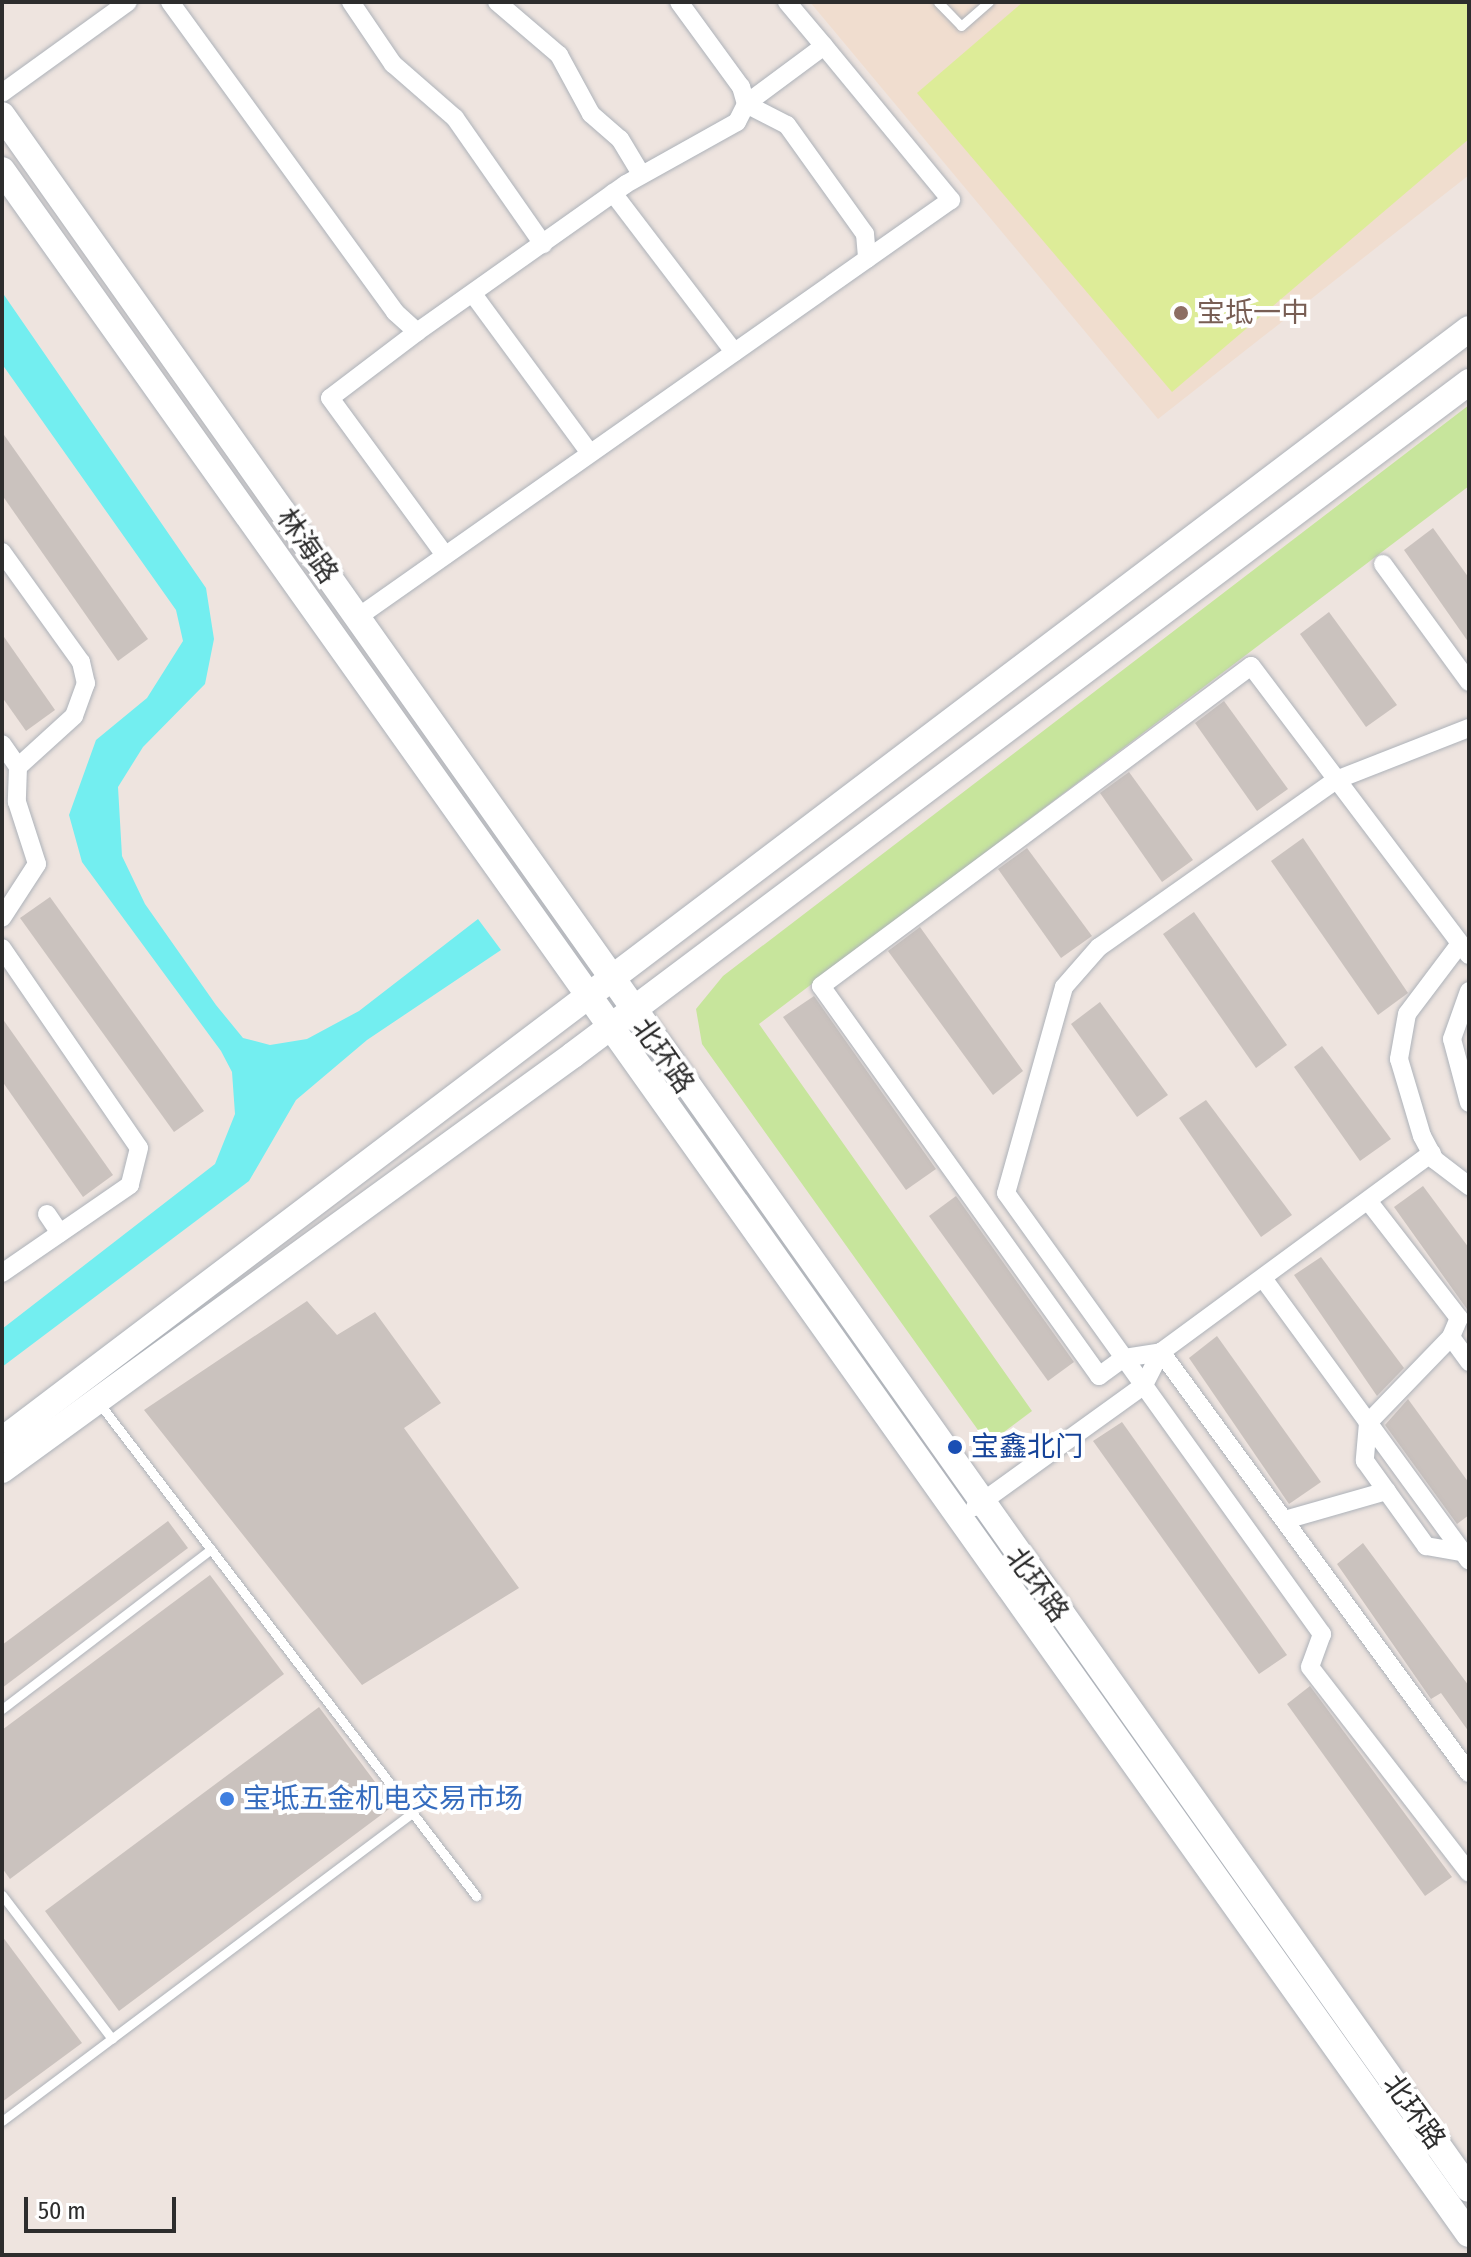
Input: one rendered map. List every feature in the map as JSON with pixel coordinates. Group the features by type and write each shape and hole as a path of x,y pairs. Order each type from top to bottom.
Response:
{"main road":[{"name":"林海路","path":"2,115 358,617 622,1017"},
{"name":"林海路","path":"2,170 600,985"},
{"path":"2,1440 1469,329"},
{"path":"2,1470 622,1017 1469,382"},
{"name":"北环路","path":"622,1017 970,1510 1469,2234"},
{"name":"北环路","path":"970,1510 1469,2189"}],"street":[{"path":"2,93 128,2"},
{"path":"170,2 395,312 417,332"},
{"path":"351,2 393,64 455,118 543,244"},
{"path":"497,2 559,55 591,114 620,139 641,174"},
{"path":"679,2 746,104 787,125 865,234 867,259"},
{"path":"358,617 951,200 787,2"},
{"path":"445,555 330,398 417,332 641,174 707,143 737,122 746,104 824,46"},
{"path":"613,193 734,352"},
{"path":"473,294 590,453"},
{"path":"2,552 81,662 86,683 74,716 18,767"},
{"path":"1383,564 1469,682"},
{"path":"1432,1153 1265,1281 1161,1352 1124,1358 1099,1376 821,986 1251,666 1464,950 1399,1035 1406,1093 1432,1153 1469,1186"},
{"path":"1469,728 1336,780 1099,947 1064,987 1006,1193 1322,1634 1310,1667 1469,1873"},
{"path":"2,744 18,767 17,802 37,864 2,918"},
{"path":"2,948 139,1148 130,1185 2,1273"},
{"path":"1469,991 1452,1039 1469,1103"},
{"path":"1369,1202 1459,1318 1451,1337 1368,1423 1365,1461 1426,1546 1467,1556"},
{"path":"47,1214 60,1233"},
{"path":"1265,1281 1467,1556"},
{"path":"1451,1337 1469,1362"},
{"path":"970,1510 1144,1385 1161,1352"},
{"path":"1161,1352 1469,1773"},
{"path":"1285,1520 1387,1491"}],"lane":[{"path":"938,2 961,26 989,2"},
{"path":"97,1401 476,1896"},
{"path":"2,1709 211,1549"},
{"path":"2,2121 412,1813"},
{"path":"2,1895 112,2039"}],"shaded area":[{"name":"宝坻一中","path":"810,2 1469,2 1469,175 1158,419"}],"green space":[{"name":"宝坻一中","path":"1023,2 1469,2 1469,139 1172,392 917,93"},
{"path":"1469,405 1469,486 759,1024 1032,1411 988,1444 702,1044 696,1009 723,976"}],"water":[{"path":"2,292 206,588 214,639 205,684 143,747 118,787 122,856 145,904 216,1005 243,1038 270,1045 307,1039 359,1011 478,919 501,950 367,1040 296,1100 249,1181 2,1367 2,1329 215,1164 235,1114 232,1072 221,1051 82,862 69,815 96,740 147,698 183,641 176,610 2,364"}],"building":[{"path":"2,432 148,639 118,661 2,495"},
{"path":"1433,528 1469,578 1469,643 1404,550"},
{"path":"1329,612 1397,705 1366,727 1300,634"},
{"path":"2,634 55,710 26,731 2,697"},
{"path":"1224,701 1288,789 1257,811 1195,723"},
{"path":"1129,772 1193,860 1162,882 1100,793"},
{"path":"1303,838 1408,993 1378,1015 1271,861"},
{"path":"1027,848 1092,936 1061,958 998,869"},
{"path":"50,897 204,1111 174,1132 20,918"},
{"path":"1194,912 1287,1045 1256,1068 1163,934"},
{"path":"920,927 1023,1071 993,1095 888,951"},
{"path":"814,996 936,1169 906,1190 783,1017"},
{"path":"1100,1002 1168,1095 1137,1117 1071,1024"},
{"path":"2,1018 113,1175 83,1197 2,1081"},
{"path":"1322,1046 1391,1139 1360,1161 1294,1067"},
{"path":"1206,1100 1292,1215 1261,1237 1179,1118"},
{"path":"1423,1186 1469,1248 1469,1312 1394,1207"},
{"path":"956,1196 1074,1362 1048,1381 929,1216"},
{"path":"1321,1257 1404,1368 1377,1396 1294,1275"},
{"path":"307,1301 337,1335 375,1312 441,1403 404,1428 519,1588 362,1685 144,1410"},
{"path":"1217,1336 1321,1482 1289,1504 1189,1358"},
{"path":"1408,1399 1469,1483 1469,1515 1457,1524 1385,1425"},
{"path":"1122,1422 1287,1655 1259,1674 1093,1441"},
{"path":"168,1521 188,1548 2,1688 2,1645"},
{"path":"1363,1543 1469,1686 1469,1732 1441,1693 1431,1699 1337,1564"},
{"path":"210,1575 284,1674 10,1879 2,1868 2,1730"},
{"path":"1310,1686 1452,1877 1425,1896 1287,1704"},
{"path":"319,1707 393,1806 119,2011 45,1911"},
{"path":"2,1936 82,2043 2,2102"}],"place":[{"name":"宝坻一中","path":"1181,313"},
{"name":"宝鑫北门","path":"955,1447"},
{"name":"宝坻五金机电交易市场","path":"227,1799"}]}
